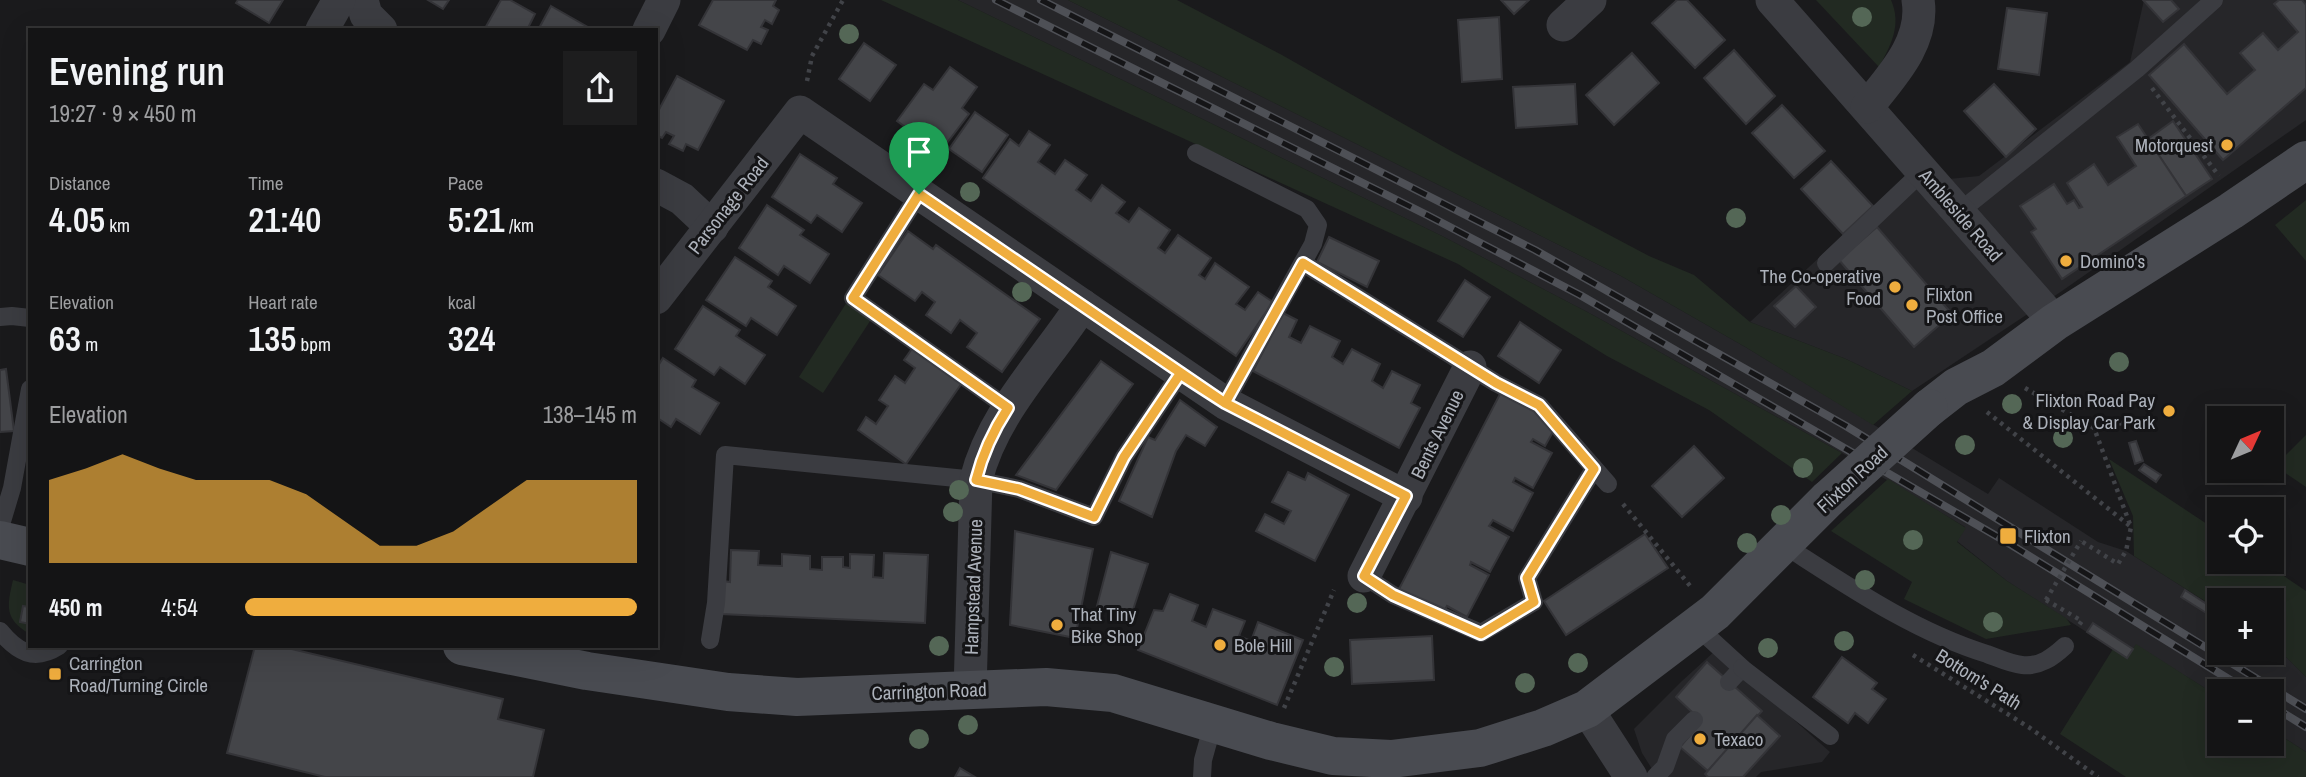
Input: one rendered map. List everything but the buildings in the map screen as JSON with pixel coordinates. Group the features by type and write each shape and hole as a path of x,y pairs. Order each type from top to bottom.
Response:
{"main road":[{"name":"Flixton Road","path":"1394,768 1480,763 1543,728 1587,709 1705,619 1784,545 1828,499 1943,398 1993,368 2055,323 2306,160"},
{"path":"0,540 28,547"},
{"name":"Carrington Road","path":"483,648 587,671 728,692 797,697 1046,687 1113,693 1271,741 1394,768"}],"street":[{"path":"323,28 339,0"},
{"path":"362,0 366,15 379,28"},
{"path":"650,28 664,0"},
{"path":"1563,25 1590,0"},
{"name":"Ambleside Road","path":"1772,0 2055,323"},
{"path":"1867,107 1901,64 1920,25 1918,0"},
{"path":"800,112 1225,403 1406,496"},
{"name":"Parsonage Road","path":"658,295 800,112"},
{"path":"658,186 682,199 712,227"},
{"name":"Hampstead Avenue","path":"970,691 976,480 982,455 1008,408 1082,305"},
{"name":"Bents Avenue","path":"1364,576 1470,367"},
{"path":"1587,709 1631,777"}],"lane":[{"path":"1959,212 2137,69 2214,0"},
{"path":"1196,153 1307,208 1318,225 1313,244 1225,403"},
{"path":"1826,263 1923,171"},
{"path":"919,194 853,298 1008,408"},
{"path":"1303,263 1470,367 1539,405 1608,484"},
{"path":"0,317 28,318"},
{"path":"710,640 716,603 725,456 976,480 1019,489 1094,517 1124,457 1180,374"},
{"path":"0,528 12,488 28,400"},
{"path":"1364,576 1393,595 1481,634 1534,602 1527,578 1594,469"},
{"path":"1784,545 1885,609 1959,646 2022,665 2038,664 2052,658 2065,646"},
{"path":"1705,619 1742,668 1830,736"},
{"path":"0,631 13,646 30,654 48,653 56,648"},
{"path":"1729,682 1742,668"},
{"path":"1655,777 1665,767 1675,739 1693,720"},
{"path":"1202,777 1203,760 1213,724"}],"path":[{"path":"800,112 812,56 843,0"},
{"path":"2137,69 2241,204"},
{"path":"1993,368 2002,380 2026,388 2094,428 2131,527 2126,551 2118,564 2081,541 2046,600 2075,618"},
{"path":"1943,398 2131,527"},
{"path":"2094,428 2128,422"},
{"path":"1608,484 1689,585 1705,619"},
{"path":"1271,741 1343,572 1364,576"},
{"name":"Bottom's Path","path":"1904,649 2030,728 2098,777"}],"shaded area":[{"path":"881,0 958,0 1442,236 1591,314 1842,453 1812,482 1709,410 1607,356 1458,264"},
{"path":"958,0 1068,0 1621,276 1747,348 1988,494 1999,478 2098,542 2126,551 2207,602 2207,665 2284,665 2284,655 2306,677 2306,752 2284,738 2284,679 2207,679 2207,689 2136,645 2127,658 2007,581 1957,541 1965,527 1842,453 1591,314 1442,236"},
{"path":"1068,0 1177,0 1282,55 1451,151 1649,256 1694,275 1750,322 1846,359 1912,391 1873,425 1747,348 1621,276"},
{"path":"1816,0 1891,0 1895,18 1894,35 1879,67"},
{"path":"2144,0 2306,0 2306,120 2062,291 1912,391 1846,359 1750,322 1898,184 1979,176 2130,62"},
{"path":"2306,200 2306,261 2275,225"},
{"path":"847,302 872,318 823,393 799,377"},
{"path":"2306,435 2306,487 2284,472 2284,457"},
{"path":"2109,459 2207,524 2207,574 2281,574 2306,591 2306,677 2284,655 2284,588 2207,588 2207,602 2134,556 2133,516"},
{"path":"1888,479 1966,528 1957,542 2007,581 2066,618 2071,625 1986,639 1904,599 1912,582 1831,531"},
{"path":"13,580 28,584 28,607 23,606 20,622 28,624 28,632 12,617 9,597"},
{"path":"2136,644 2207,689 2207,756 2284,756 2284,738 2306,752 2306,777 2126,777 2060,734 2113,649 2127,658"},
{"path":"1716,650 1830,752 1822,762 1761,772 1756,777 1657,777 1642,753 1634,729"}],"railway":[{"path":"996,0 1427,215 1580,295 2005,541 2229,679"},
{"path":"1041,0 1535,250 1846,426 2306,709"},
{"path":"2284,713 2306,727"}],"place":[{"name":"Motorquest","path":"2227,145"},
{"name":"Domino's","path":"2066,261"},
{"name":"The Co-operative Food","path":"1895,287"},
{"name":"Flixton Post Office","path":"1912,305"},
{"name":"Flixton Road Pay & Display Car Park","path":"2169,411"},
{"name":"Flixton","path":"2008,536"},
{"name":"That Tiny Bike Shop","path":"1057,625"},
{"name":"Bole Hill","path":"1220,645"},
{"name":"Carrington Road/Turning Circle","path":"55,674"},
{"name":"Texaco","path":"1700,739"}],"route":[{"path":"919,194 853,298 1008,408 982,455 976,480 1019,489 1094,517 1124,457 1180,374 1225,403 1406,496 1364,576 1393,595 1481,634 1534,602 1527,578 1594,469 1539,405 1496,383 1303,263 1225,403 919,194"}]}
